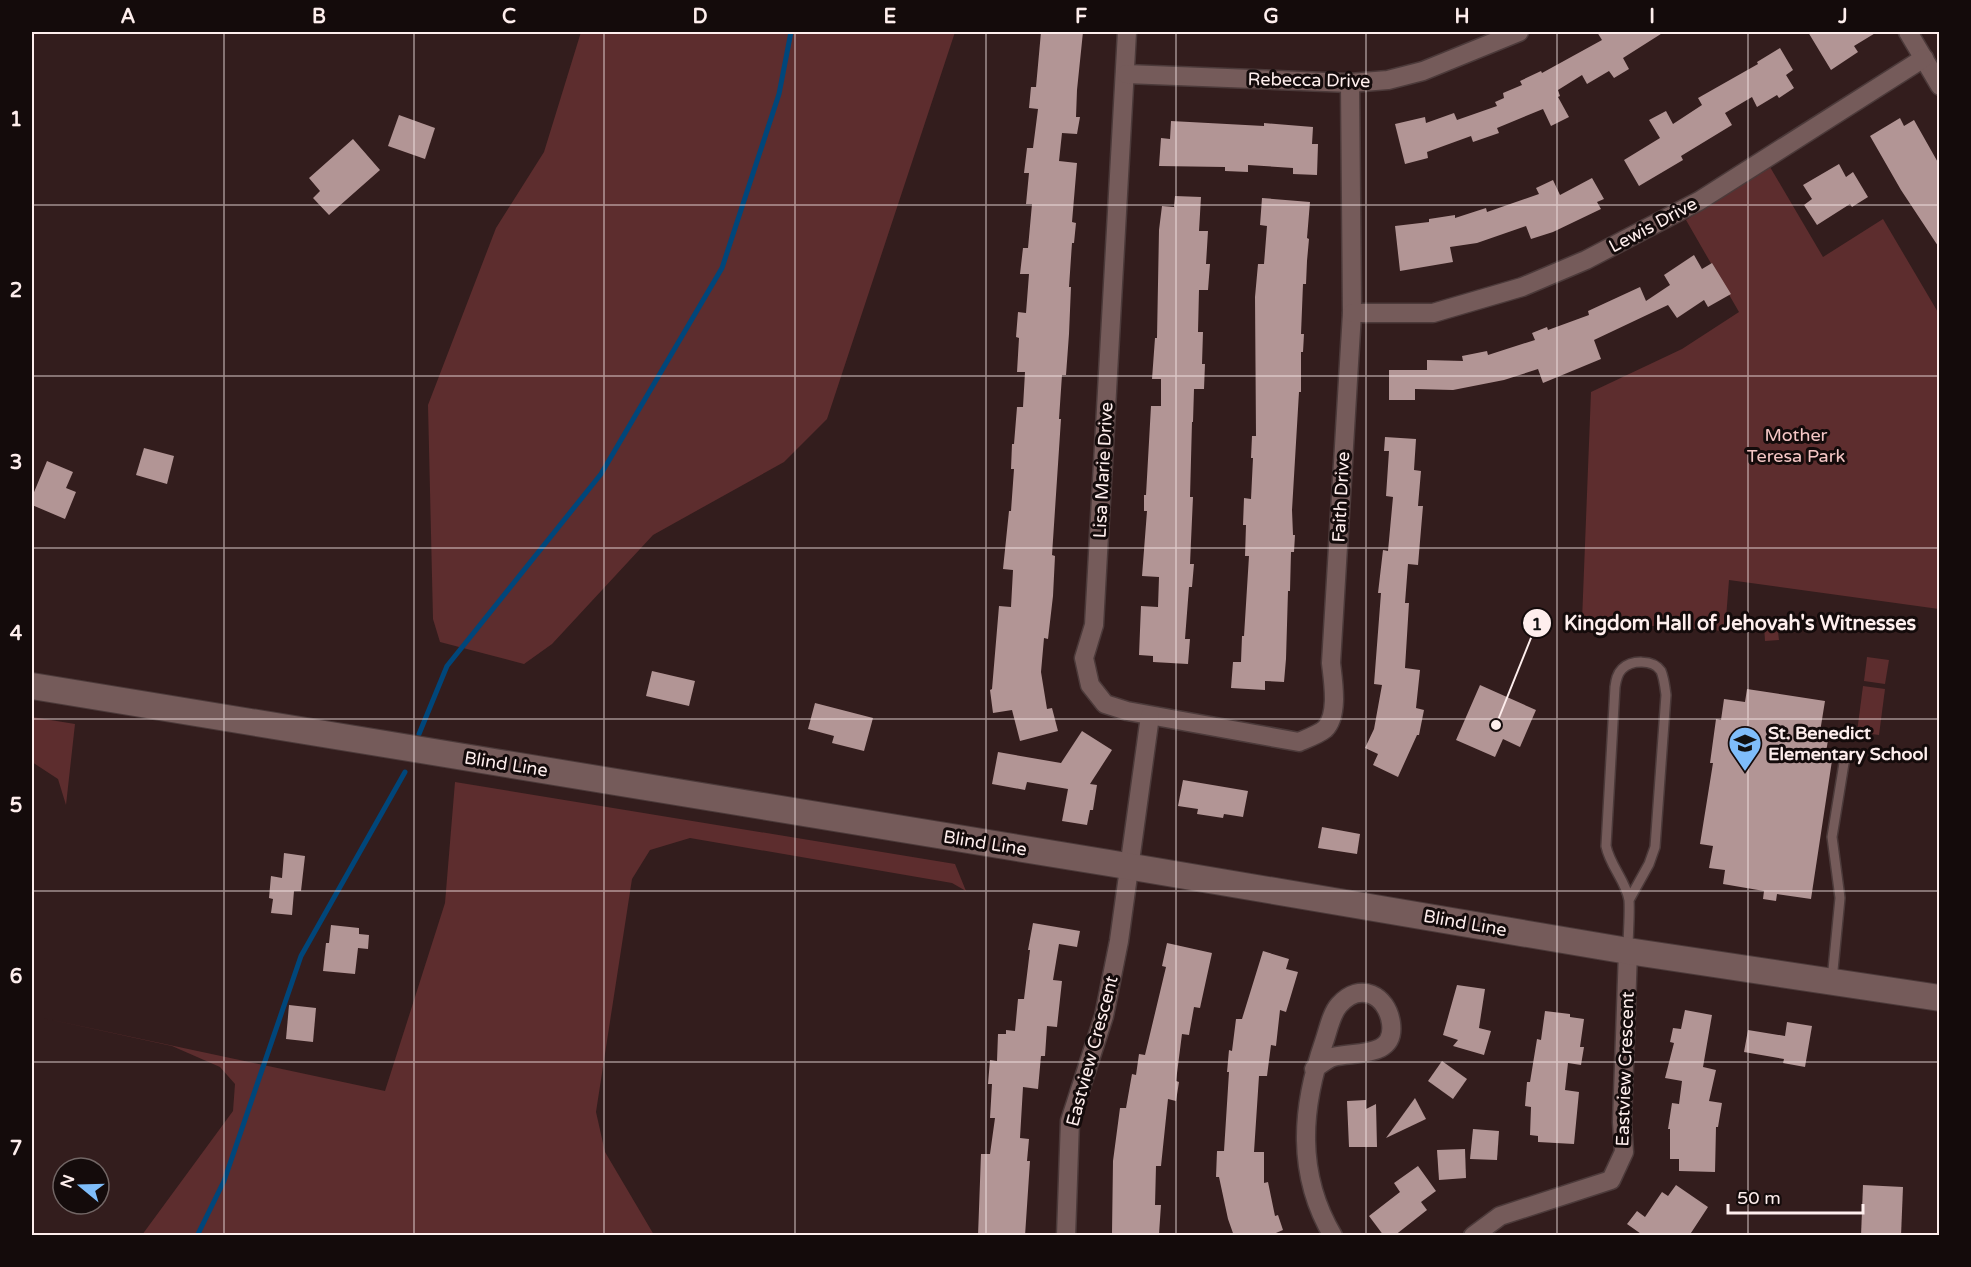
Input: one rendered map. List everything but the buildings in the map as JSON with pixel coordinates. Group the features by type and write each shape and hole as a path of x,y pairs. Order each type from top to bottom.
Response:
{"street":[{"name":"Lisa Marie Drive","path":"1127,32 1094,625 1084,658 1090,685 1105,704 1150,717"},
{"name":"Rebecca Drive","path":"1126,74 1350,83 1388,80 1423,72 1519,32"},
{"path":"1908,32 1940,86"},
{"name":"Lewis Drive","path":"1352,313 1433,313 1522,287 1586,260 1699,201 1924,58"},
{"name":"Faith Drive","path":"1150,717 1233,729 1299,742 1325,729 1331,718 1334,698 1331,663 1352,313 1350,83"},
{"name":"Blind Line","path":"32,686 1629,951 1940,998"},
{"path":"1129,867 1150,717"},
{"name":"Eastview Crescent","path":"1066,1236 1070,1121 1104,1016 1119,941 1129,867"},
{"name":"Eastview Crescent","path":"1473,1236 1500,1216 1611,1180 1624,1152 1622,1122 1629,951"},
{"path":"1314,1069 1331,1058 1365,1054 1382,1048 1390,1037 1392,1025 1387,1007 1379,998 1359,993 1348,996 1337,1006 1314,1069 1304,1137 1308,1173 1334,1236"}],"lane":[{"path":"1629,900 1646,871 1654,847 1666,695 1661,671 1644,662 1628,664 1617,676 1614,687 1606,846 1612,866 1623,882 1629,900 1629,951"},
{"path":"1832,982 1840,898 1832,837 1845,757"}],"green space":[{"path":"581,32 955,32 827,419 784,462 653,535 552,644 524,664 440,642 433,619 428,405 496,228 544,152"},
{"name":"Mother Teresa Park","path":"1770,167 1823,257 1883,219 1939,314 1939,609 1729,580 1725,631 1582,621 1591,392 1682,349 1739,312 1686,220"},
{"path":"1777,624 1779,640 1765,641 1764,626"},
{"path":"1867,657 1889,660 1885,684 1864,681"},
{"path":"1863,686 1885,689 1879,735 1857,732"},
{"path":"32,717 75,724 66,805 58,779 32,762"},
{"path":"455,782 955,864 966,891 952,883 690,838 650,850 632,879 596,1112 605,1152 654,1235 142,1235 233,1111 235,1084 220,1067 172,1046 43,1018 385,1091 445,903"}],"waterway":[{"path":"419,734 447,666 601,474 722,268 779,94 791,32"},
{"path":"197,1236 224,1181 301,956 405,772"}],"place":[{"name":"Kingdom Hall of Jehovah's Witnesses","path":"1496,725"},
{"name":"St. Benedict Elementary School","path":"1745,772"}]}
